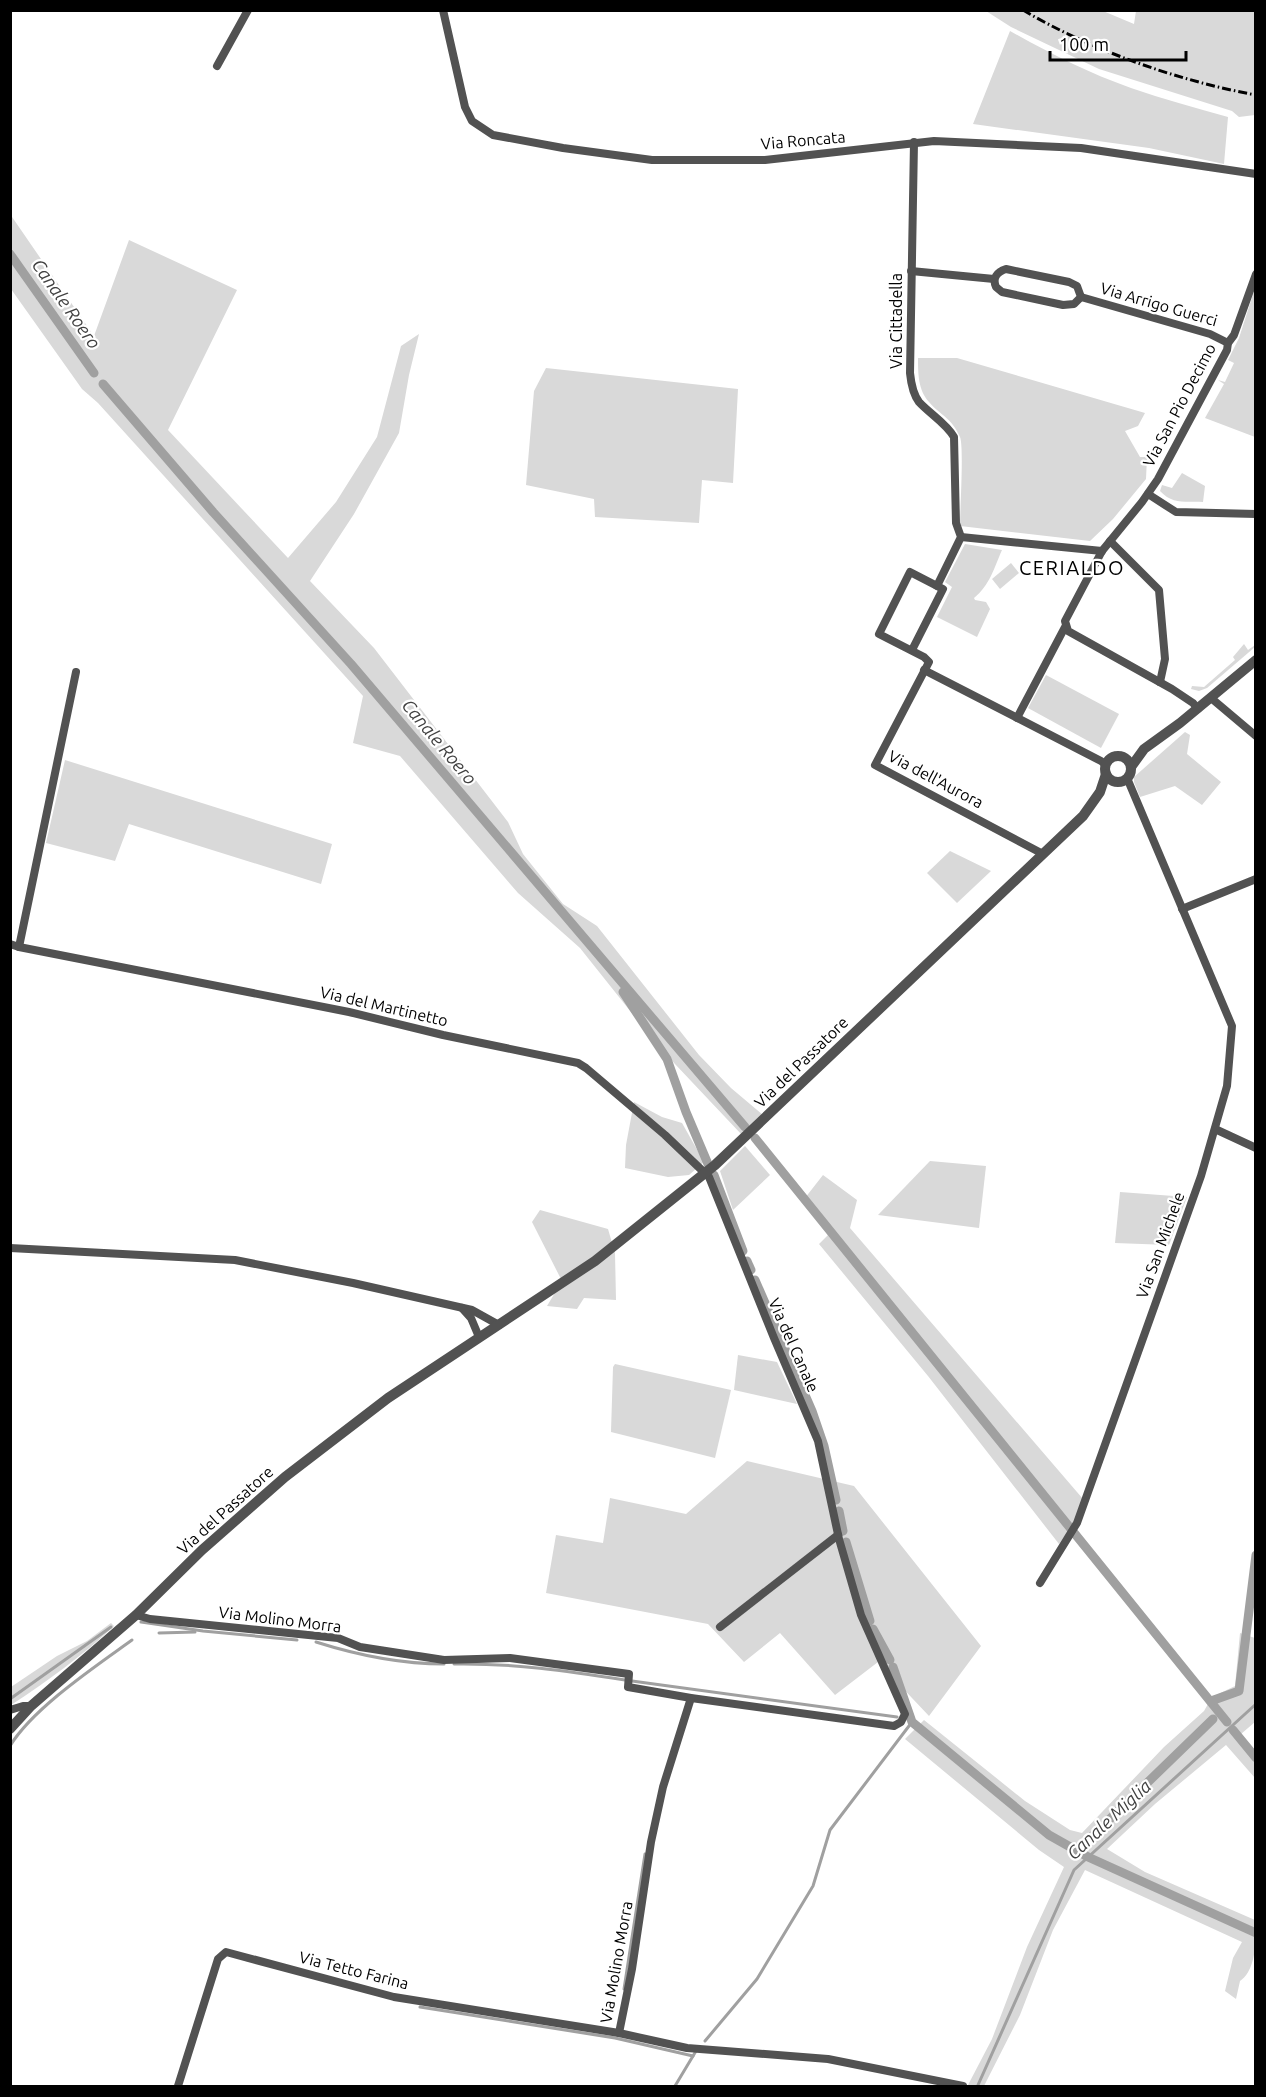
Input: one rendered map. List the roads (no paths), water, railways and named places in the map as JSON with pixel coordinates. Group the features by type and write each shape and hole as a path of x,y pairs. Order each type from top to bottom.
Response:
{"street":[{"path":"217,66 248,10"},
{"name":"Via Roncata","path":"443,10 465,107 472,121 493,135 563,148 652,160 765,160 933,141 1081,148 1256,174"},
{"name":"Via Cittadella","path":"914,142 910,373 919,401 951,431 954,438 956,523 961,537"},
{"name":"Via Arrigo Guerci","path":"1006,269 1060,280 1077,286 1081,297 1074,304 1063,305 999,291 994,284 994,279 997,274 1006,269"},
{"name":"Via Arrigo Guerci","path":"911,271 994,279"},
{"name":"Via San Pio Decimo","path":"1017,718 1065,627 1067,615 1102,551 1148,494 1194,414 1234,335 1256,274"},
{"name":"Via Arrigo Guerci","path":"1081,297 1210,334 1228,343"},
{"path":"1148,494 1176,512 1256,514"},
{"path":"937,586 961,537 1102,551"},
{"path":"1110,541 1159,590 1165,659 1160,682"},
{"path":"912,650 943,589 910,572 879,634 924,657 928,662 924,670 1101,761 1111,780 1122,780 1144,749 1198,709 1256,660"},
{"path":"1065,627 1071,633 1160,682 1198,709"},
{"name":"Via dell'Aurora","path":"924,670 875,765 1043,854"},
{"name":"Via del Martinetto","path":"76,672 15,946 349,1012 443,1035 578,1063 665,1135 705,1173"},
{"path":"1211,698 1256,736"},
{"path":"1106,770 1111,758 1124,757 1134,750 1144,749"},
{"path":"1124,757 1131,767"},
{"name":"Via del Passatore","path":"10,1729 31,1707 136,1615 202,1550 285,1476 388,1398 595,1261 705,1173 1083,816 1100,792 1106,770"},
{"name":"Via del Passatore","path":"1100,792 1122,780"},
{"name":"Via San Michele","path":"1040,1583 1075,1527 1201,1176 1227,1086 1232,1026 1182,909 1122,780"},
{"path":"1182,909 1256,879"},
{"path":"1215,1129 1256,1148"},
{"name":"Via del Canale","path":"705,1173 818,1441 838,1535 861,1615 904,1711"},
{"path":"10,1248 235,1260 353,1283 472,1310 499,1324"},
{"path":"461,1308 471,1318 479,1337"},
{"path":"720,1628 838,1535"},
{"name":"Via Molino Morra","path":"136,1615 150,1619 338,1638 360,1647 434,1658 510,1658 629,1674 628,1687 894,1726 901,1722 904,1711"},
{"name":"Via Molino Morra","path":"691,1698 663,1787 651,1842 632,1969 619,2033 687,2048 828,2059 963,2086"},
{"path":"10,1710 23,1706 31,1707"},
{"name":"Via Tetto Farina","path":"178,2086 218,1959 226,1952 394,1997 619,2033"}],"waterway":[{"name":"Canale Roero","path":"10,254 94,373"},
{"name":"Canale Roero","path":"103,384 213,512 351,664 745,1127"},
{"path":"623,992 667,1059 708,1164"},
{"path":"755,1138 1227,1722"},
{"path":"714,1175 743,1251"},
{"path":"747,1261 751,1270"},
{"path":"755,1280 812,1411 824,1446 836,1500"},
{"path":"839,1511 843,1531"},
{"path":"846,1542 870,1621"},
{"path":"1211,1701 1239,1691 1256,1555"},
{"path":"141,1622 203,1631 297,1640"},
{"path":"10,1699 111,1627"},
{"path":"873,1629 890,1660"},
{"path":"159,1633 195,1632"},
{"path":"10,1746 20,1732 49,1703 132,1640"},
{"path":"316,1642 380,1658 444,1664"},
{"path":"454,1664 519,1666 625,1680"},
{"path":"893,1667 912,1722 1049,1835 1088,1857 1256,1933"},
{"path":"632,1681 897,1717"},
{"name":"Canale Miglia","path":"978,2085 1074,1870 1256,1704"},
{"path":"1074,1849 1082,1846 1213,1719"},
{"path":"705,2041 757,1979 813,1886 830,1830 912,1722"},
{"path":"1233,1730 1256,1758"},
{"path":"624,1989 645,1854"},
{"path":"420,2007 615,2038 693,2056"},
{"path":"675,2086 696,2051"}],"railway":[{"path":"1023,10 1077,38 1136,62 1197,81 1256,95"}],"district":[{"name":"CERIALDO","path":"1072,568"}]}
